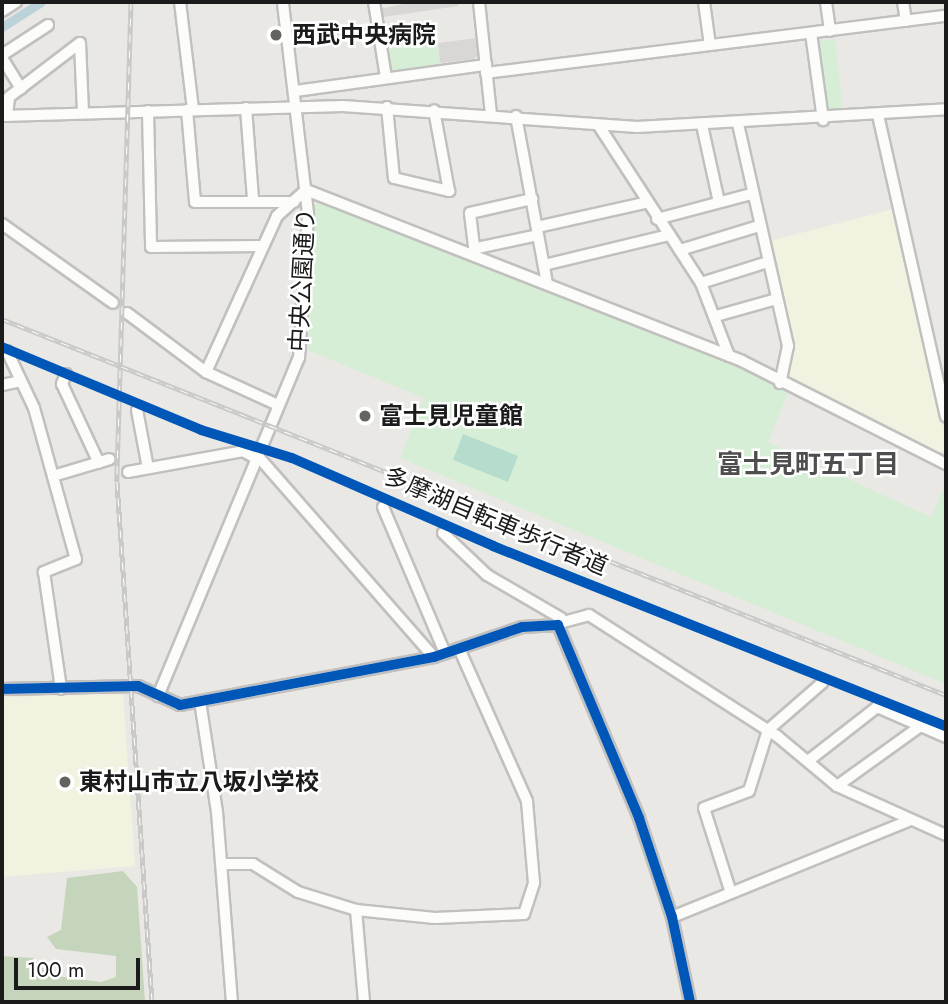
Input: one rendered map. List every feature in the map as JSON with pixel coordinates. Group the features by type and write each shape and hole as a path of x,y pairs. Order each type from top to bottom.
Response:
{"street":[{"path":"2,11 16,2"},
{"path":"180,2 195,202 253,199 294,202"},
{"name":"中央公園通り","path":"158,695 278,405 303,329 306,190 283,2"},
{"path":"374,2 386,78"},
{"path":"479,2 491,114"},
{"path":"704,2 710,46"},
{"path":"826,2 830,31"},
{"path":"903,2 906,21"},
{"path":"295,91 386,78 710,46 946,16"},
{"path":"21,88 2,56 48,25"},
{"path":"811,33 823,120"},
{"path":"83,113 80,43 9,97 4,116 296,106 387,107 516,116 599,126 823,120 946,108"},
{"path":"387,107 394,178 449,191 434,110"},
{"path":"246,108 253,199"},
{"path":"148,111 151,247 262,246"},
{"path":"878,115 946,416"},
{"path":"516,116 547,284"},
{"path":"738,124 751,194 788,346 780,383"},
{"path":"702,125 719,202"},
{"path":"599,126 644,203 701,283 716,316 729,356"},
{"path":"206,372 241,306 262,246 277,216 306,190 476,252 547,284 729,356 946,464"},
{"path":"657,219 751,194"},
{"path":"476,252 470,213 532,199"},
{"path":"476,252 538,231 644,203"},
{"path":"2,224 113,303"},
{"path":"680,250 759,226"},
{"path":"544,265 669,235"},
{"path":"701,283 768,262"},
{"path":"716,316 777,299"},
{"path":"127,313 206,372 278,405"},
{"path":"6,357 21,381 53,476 76,559 44,572 61,689"},
{"path":"53,476 104,461 62,384 66,374"},
{"path":"2,385 21,381"},
{"path":"137,410 148,468"},
{"path":"128,472 243,451 257,452 434,657"},
{"path":"383,508 445,653"},
{"path":"443,533 487,575 558,621 639,818 672,917 690,1002"},
{"path":"2,689 138,687 175,705 434,657 522,627 589,615 768,730 837,786 909,821 946,835"},
{"path":"223,864 253,864 298,892 356,910 483,919 515,918 529,909 534,847 527,801 459,648"},
{"path":"731,893 704,808 749,791 768,730 822,683"},
{"path":"200,701 223,864 232,1002"},
{"path":"808,761 877,707 946,737"},
{"path":"837,786 922,725"},
{"path":"672,917 909,821"},
{"path":"356,910 363,1002"}],"shaded area":[{"path":"413,2 458,2 458,6 377,18 375,10"},
{"path":"338,24 379,31 380,39 343,35 327,43 288,38 296,28 330,32"},
{"path":"484,37 485,48 474,59 440,63 438,43"},
{"path":"897,208 946,439 946,450 933,454 789,377 790,326 770,241"},
{"name":"東村山市立八坂小学校","path":"123,694 135,866 2,877 2,697"},
{"path":"123,871 137,887 145,1002 2,1001 2,956 33,958 49,975 101,982 116,977 116,956 56,949 47,937 61,930 67,878"}],"green space":[{"path":"835,39 843,111 826,113 818,41"},
{"path":"437,42 441,71 386,78 381,49"},
{"path":"321,200 746,367 788,393 768,442 931,517 946,483 946,684 400,458 424,398 307,350 313,206"},
{"path":"463,434 518,456 508,482 453,460"}],"waterway":[{"path":"2,27 41,2"}],"railway":[{"path":"131,2 117,482 152,1002"},
{"path":"2,319 946,695"}],"cycle path":[{"name":"多摩湖自転車歩行者道","path":"2,347 201,430 292,458 493,546 946,726"},
{"path":"2,689 138,686 180,705 434,657 522,627 558,625 639,818 672,917 690,1002"}],"place":[{"name":"西武中央病院","path":"276,35"},
{"name":"富士見児童館","path":"365,416"},
{"name":"東村山市立八坂小学校","path":"65,782"}],"district":[{"name":"富士見町五丁目","path":"808,465"}]}
